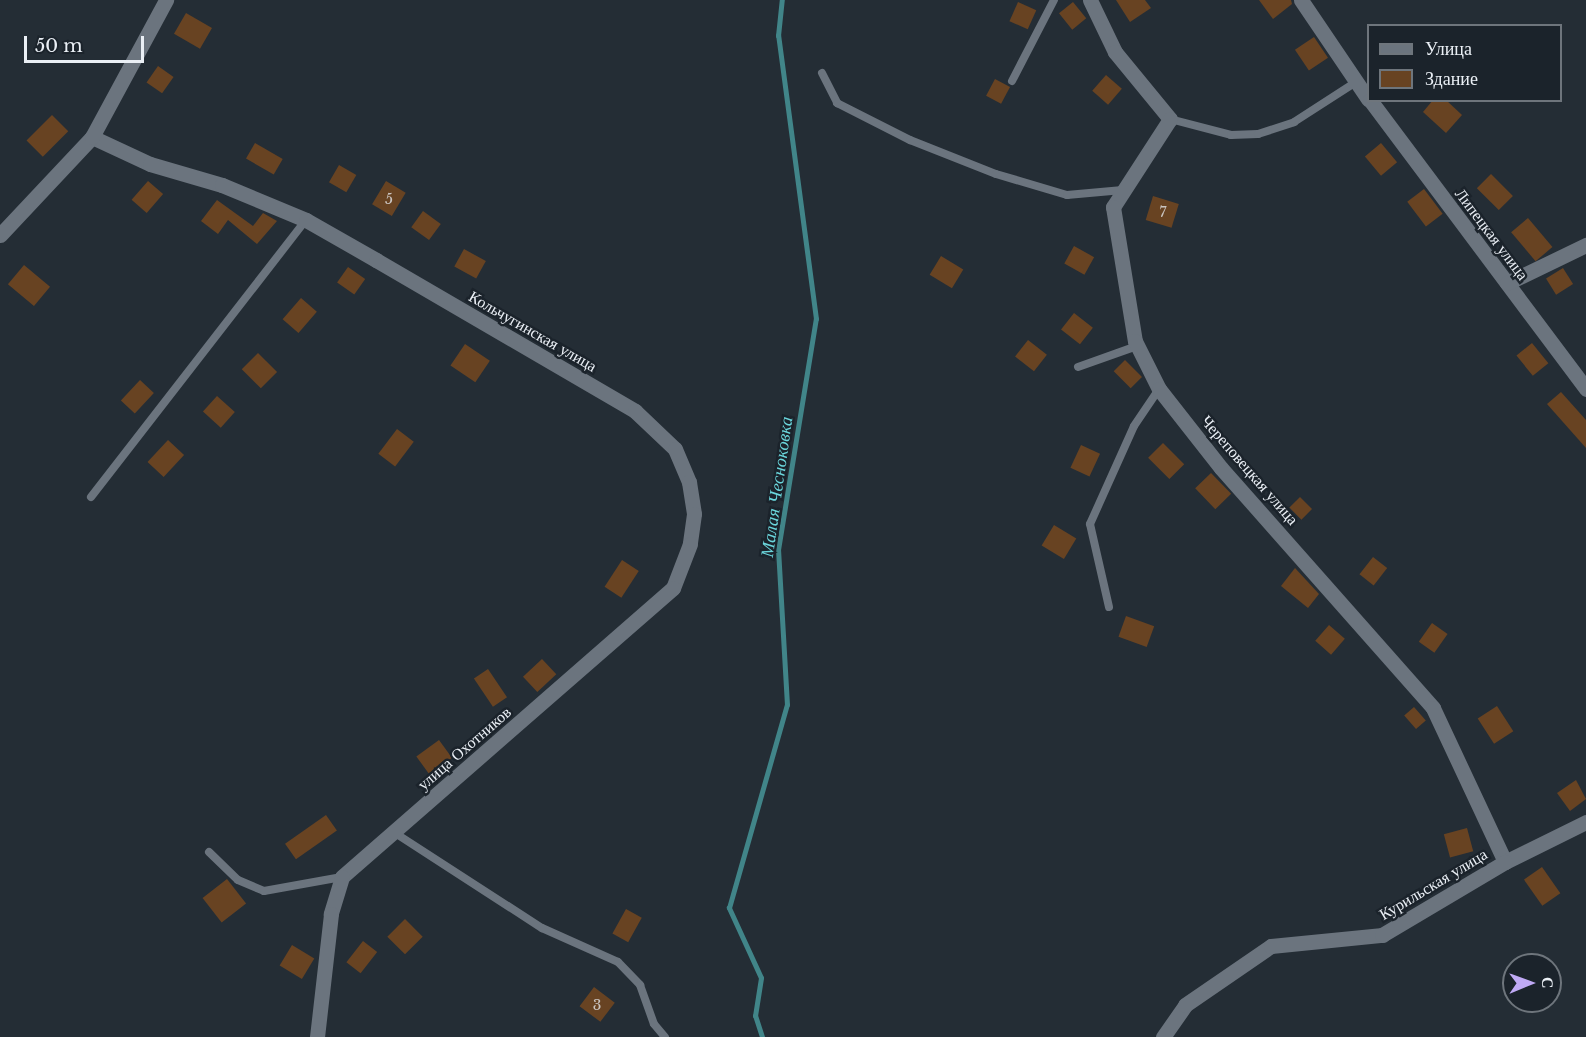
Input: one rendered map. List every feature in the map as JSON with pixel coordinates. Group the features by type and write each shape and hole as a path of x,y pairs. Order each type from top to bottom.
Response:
{"street":[{"path":"0,235 92,137 166,0"},
{"path":"1090,0 1115,52 1170,119"},
{"name":"Липецкая улица","path":"1301,0 1367,97"},
{"name":"Липецкая улица","path":"1371,102 1586,389"},
{"name":"Череповецкая улица","path":"1170,119 1113,207 1122,275 1137,346 1159,388 1221,468 1433,708 1505,862"},
{"name":"Кольчугинская улица","path":"92,137 150,164 222,185 306,220 635,411 675,449 689,482 694,514"},
{"path":"1507,283 1586,245"},
{"name":"улица Охотников","path":"342,877 673,588 690,544 694,514"},
{"path":"1505,862 1586,822"},
{"name":"Курильская улица","path":"1163,1037 1185,1005 1271,946 1382,934 1505,862"},
{"path":"317,1037 331,914 342,877"}],"lane":[{"path":"1012,81 1054,0"},
{"path":"822,73 837,103 910,140 996,174 1067,195 1124,190"},
{"path":"1170,119 1231,135 1258,134 1294,122 1356,82"},
{"path":"91,497 306,220"},
{"path":"1078,368 1137,346"},
{"path":"1109,607 1090,524 1134,426 1159,388"},
{"path":"395,833 542,928 618,962 640,985 654,1024 665,1037"},
{"path":"209,852 238,880 264,891 342,877"}],"building":[{"path":"1116,0 1145,0 1151,8 1130,22"},
{"path":"1259,0 1291,0 1292,4 1273,19"},
{"path":"1018,2 1036,10 1028,29 1009,21"},
{"path":"1073,2 1086,18 1072,30 1059,13"},
{"path":"186,13 212,28 200,49 174,34"},
{"path":"1314,37 1328,58 1309,71 1295,50"},
{"path":"158,66 174,77 162,93 147,82"},
{"path":"1106,75 1122,89 1108,105 1092,91"},
{"path":"995,79 1010,87 1001,104 986,96"},
{"path":"1431,102 1448,102 1462,115 1446,133 1423,112"},
{"path":"52,115 68,131 43,157 27,140"},
{"path":"255,143 283,159 274,175 246,159"},
{"path":"1381,143 1397,162 1381,176 1365,156"},
{"path":"339,165 356,175 346,192 329,182"},
{"path":"1491,174 1513,196 1499,210 1477,188"},
{"path":"148,181 163,194 147,213 132,200"},
{"path":"386,181 406,193 392,216 372,204"},
{"path":"1424,189 1443,214 1426,226 1407,202"},
{"path":"1153,196 1179,204 1172,228 1146,220"},
{"path":"217,200 253,226 263,213 277,221 257,244 228,220 218,234 201,221"},
{"path":"423,211 441,224 429,240 411,227"},
{"path":"1528,218 1552,247 1536,261 1511,232"},
{"path":"1074,246 1094,257 1084,275 1064,263"},
{"path":"464,249 486,261 476,279 454,266"},
{"path":"941,256 963,269 952,288 930,275"},
{"path":"24,265 50,287 34,306 8,284"},
{"path":"348,267 365,279 354,295 337,283"},
{"path":"1563,268 1573,284 1556,295 1546,279"},
{"path":"301,298 317,312 298,333 283,319"},
{"path":"1074,313 1093,328 1080,344 1061,330"},
{"path":"1028,340 1047,355 1034,371 1015,357"},
{"path":"1532,343 1548,363 1533,376 1516,356"},
{"path":"465,344 490,361 475,382 450,366"},
{"path":"258,353 277,372 261,388 242,369"},
{"path":"1125,360 1142,377 1131,388 1114,371"},
{"path":"140,380 154,393 135,413 121,400"},
{"path":"1561,392 1586,420 1586,448 1547,404"},
{"path":"217,396 235,412 221,428 203,412"},
{"path":"397,429 414,442 395,466 378,454"},
{"path":"168,440 184,455 164,477 148,462"},
{"path":"1163,443 1184,464 1169,479 1148,458"},
{"path":"1081,445 1100,454 1089,477 1070,468"},
{"path":"1211,473 1231,494 1215,509 1195,488"},
{"path":"1300,497 1312,509 1301,520 1289,508"},
{"path":"1054,525 1076,538 1064,559 1042,546"},
{"path":"1373,557 1387,568 1374,585 1359,574"},
{"path":"622,560 639,571 621,598 605,587"},
{"path":"1295,568 1319,594 1308,608 1281,586"},
{"path":"1126,616 1154,626 1147,647 1118,637"},
{"path":"1432,623 1448,634 1434,653 1419,642"},
{"path":"1329,625 1345,639 1331,655 1315,641"},
{"path":"542,659 556,674 537,692 523,677"},
{"path":"488,669 507,697 493,707 474,679"},
{"path":"1497,706 1513,731 1494,744 1478,719"},
{"path":"1414,707 1426,721 1416,729 1404,716"},
{"path":"439,740 452,758 429,774 416,756"},
{"path":"1576,780 1586,799 1570,811 1557,793"},
{"path":"326,815 337,831 296,859 285,844"},
{"path":"1467,828 1473,851 1450,857 1444,834"},
{"path":"1542,867 1560,893 1542,906 1524,880"},
{"path":"227,879 246,903 222,923 203,898"},
{"path":"626,909 642,918 628,942 612,933"},
{"path":"405,919 423,937 405,954 387,937"},
{"path":"363,941 377,952 361,973 346,962"},
{"path":"292,945 314,958 302,979 280,966"},
{"path":"594,987 615,1003 600,1022 580,1006"}],"waterway":[{"name":"Малая Чесноковка","path":"762,1037 755,1016 761,978 729,908 787,705 778,550 816,319 778,36 782,0"}]}
